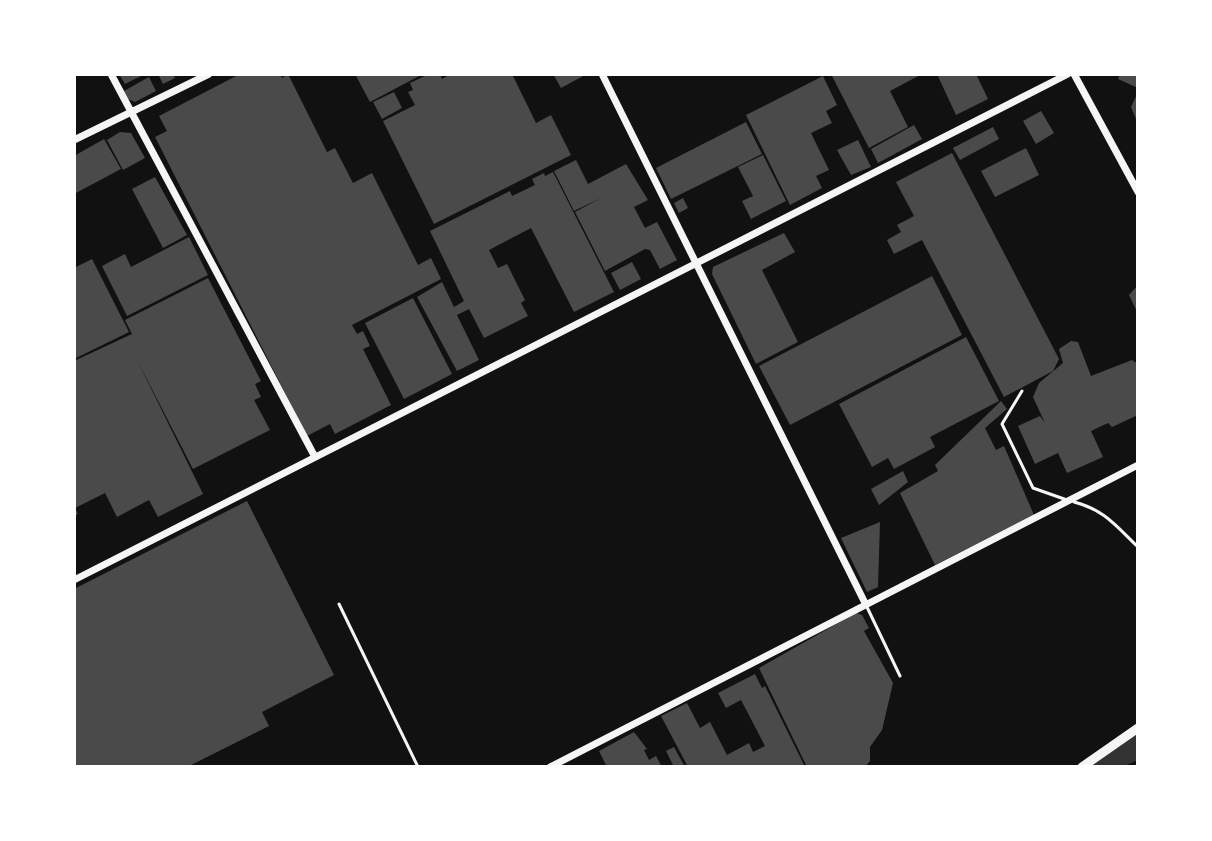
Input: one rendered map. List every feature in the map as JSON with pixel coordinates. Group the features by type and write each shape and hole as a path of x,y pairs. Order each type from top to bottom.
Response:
{"street":[{"path":"111,74 315,457"},
{"path":"74,140 209,74"},
{"path":"602,74 866,605"},
{"path":"74,580 1071,74 1138,192"},
{"path":"550,767 1138,465"},
{"path":"1088,765 1138,728"}],"lane":[{"path":"1022,391 1002,424 1033,488 1092,506 1105,514 1138,547"},
{"path":"339,604 418,767"},
{"path":"866,605 900,676"}],"shaded area":[{"path":"1138,734 1138,760 1122,767 1089,767"}],"building":[{"path":"119,74 145,74 125,84"},
{"path":"173,74 175,78 163,84 159,76"},
{"path":"240,74 280,74 282,78 288,74 327,152 335,148 353,183 372,173 418,265 431,258 441,279 352,325 357,334 363,331 370,346 363,349 391,405 335,434 330,424 307,436 155,137 167,131 159,116"},
{"path":"355,74 423,74 370,102"},
{"path":"429,74 440,74 442,79 451,74 512,74 536,123 551,115 571,155 434,224 383,121 415,105 408,92 413,90 410,83"},
{"path":"553,74 587,74 561,88"},
{"path":"831,74 922,74 890,91 908,127 869,148"},
{"path":"937,74 976,74 988,99 956,115"},
{"path":"1120,74 1138,74 1138,88 1118,79"},
{"path":"823,76 837,105 826,111 832,123 811,133 829,170 816,176 822,188 790,205 746,115"},
{"path":"149,77 156,91 135,102 128,99 124,91"},
{"path":"394,92 402,108 382,119 373,102"},
{"path":"1138,92 1138,124 1131,107"},
{"path":"1041,111 1054,133 1036,144 1023,121"},
{"path":"746,122 762,154 671,199 656,168"},
{"path":"914,125 922,139 878,163 871,149"},
{"path":"993,127 999,139 960,160 953,148"},
{"path":"120,132 131,133 145,158 123,170 107,140"},
{"path":"104,139 121,169 74,194 74,156"},
{"path":"858,140 871,167 851,175 837,150"},
{"path":"1026,148 1039,175 995,197 981,171"},
{"path":"952,153 1059,359 1053,371 1004,397 922,240 894,254 887,240 901,232 897,225 914,216 896,182"},
{"path":"763,155 786,201 751,219 742,201 753,196 738,167"},
{"path":"576,160 588,184 626,164 648,200 634,207 645,228 657,222 677,260 660,269 650,250 645,249 605,271 575,212 601,198 574,211 554,171"},
{"path":"553,172 614,292 574,312 531,228 489,250 498,268 507,264 525,300 521,303 528,316 484,338 469,309 457,315 479,360 457,371 417,297 442,282 454,307 464,301 430,231 510,191 512,196 535,185 532,179"},
{"path":"155,177 187,235 163,248 132,189"},
{"path":"683,198 688,208 679,213 674,203"},
{"path":"784,233 795,252 762,270 798,342 756,364 712,274 713,267"},
{"path":"189,237 208,275 127,316 102,266 125,254 131,267"},
{"path":"92,259 129,332 74,359 74,268"},
{"path":"632,262 641,279 620,290 611,273"},
{"path":"932,276 962,335 790,425 759,366"},
{"path":"208,278 261,381 255,384 261,397 254,400 270,430 193,469 137,360 203,494 158,517 149,500 117,517 105,493 75,508 78,514 74,516 74,361 132,334 125,320"},
{"path":"1138,285 1138,314 1129,295"},
{"path":"413,298 452,374 404,399 365,323"},
{"path":"966,337 999,401 930,437 935,447 894,469 888,458 872,467 839,404"},
{"path":"1071,341 1078,342 1091,376 1132,360 1138,364 1138,415 1112,427 1108,423 1091,431 1103,457 1067,473 1058,453 1035,464 1018,426 1040,416 1045,423 1033,397 1039,383 1063,363 1059,349"},
{"path":"1001,401 1007,409 985,428 996,450 1004,446 1034,515 935,565 900,493 938,471 935,465"},
{"path":"903,471 908,482 879,505 871,489"},
{"path":"247,501 334,675 262,712 269,726 187,767 74,767 74,589"},
{"path":"880,522 878,587 867,592 841,538"},
{"path":"856,613 862,615 869,628 864,631 893,683 882,730 870,747 870,761 865,767 807,767 759,668"},
{"path":"755,674 762,688 765,686 805,767 688,767 661,716 687,703 700,728 710,722 727,755 749,743 753,752 765,746 741,700 726,708 718,693"},
{"path":"634,732 647,749 644,750 649,760 656,756 662,767 607,767 599,751"},
{"path":"674,747 685,767 674,767 666,751"}]}
